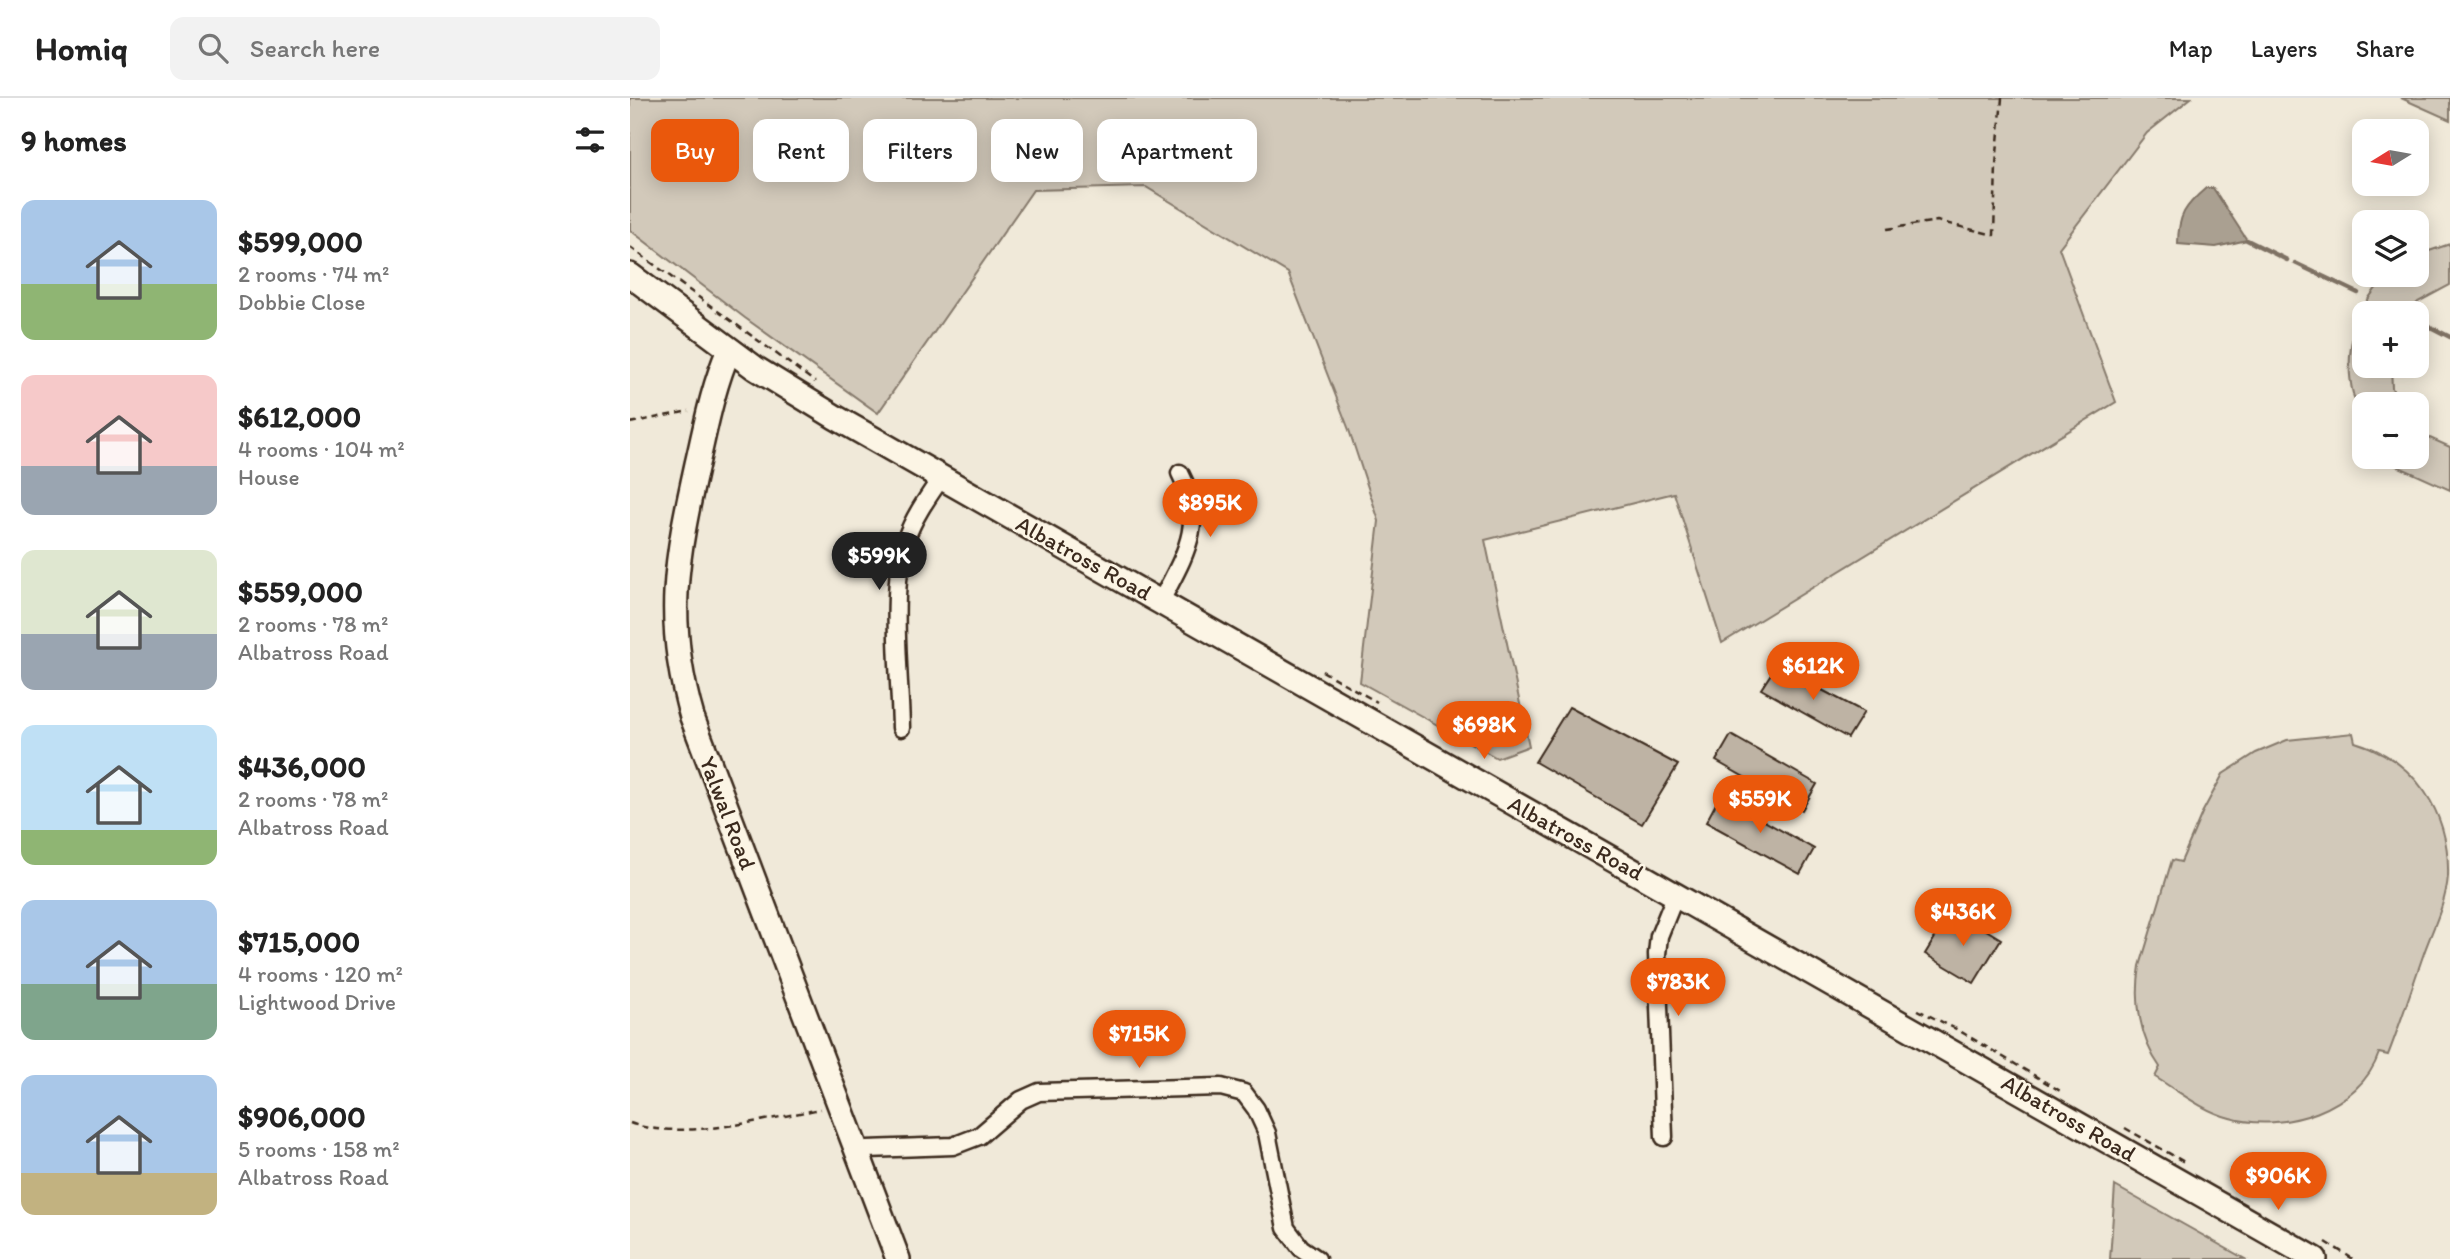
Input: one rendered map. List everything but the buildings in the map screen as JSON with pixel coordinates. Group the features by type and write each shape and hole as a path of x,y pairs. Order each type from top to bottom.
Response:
{"main road":[{"name":"Albatross Road","path":"630,275 729,350 835,417 2315,1259"},
{"name":"Yalwal Road","path":"729,350 710,407 678,561 675,617 681,678 692,717 855,1152 898,1259"}],"street":[{"path":"1161,601 1192,535 1190,497 1180,473"},
{"path":"901,728 898,569 906,539 918,512 942,478"},
{"path":"1664,1137 1657,954 1658,936 1676,894"},
{"path":"855,1152 867,1149 953,1146 979,1136 1021,1100 1039,1092 1221,1087 1244,1093 1256,1109 1267,1133 1286,1228 1301,1248 1317,1259"}],"path":[{"path":"1887,229 1937,221 1994,235 2002,98"},
{"path":"630,247 740,328"},
{"path":"630,423 710,407"},
{"path":"630,1123 647,1129 727,1127 838,1105"}],"shaded area":[{"path":"630,98 2191,98 2147,133 2059,248 2116,402 1722,643 1674,493 1485,540 1529,746 1497,758 1360,682 1379,521 1349,430 1288,273 1146,187 1033,190 878,413 745,318 630,230"},
{"path":"2401,98 2450,98 2450,120"},
{"path":"2206,188 2213,188 2247,240 2216,247 2178,244 2179,226 2184,212"},
{"path":"2450,244 2450,285 2420,301 2367,301 2378,287 2429,287 2429,251"},
{"path":"2352,340 2352,378 2392,378 2394,392 2353,392 2350,364"},
{"path":"2429,438 2450,447 2450,490 2404,469 2429,469"},
{"path":"2353,733 2355,742 2376,750 2411,775 2435,810 2443,831 2448,876 2439,915 2388,1055 2379,1053 2369,1073 2355,1089 2337,1103 2317,1113 2295,1119 2251,1122 2220,1115 2200,1106 2155,1077 2160,1067 2143,1032 2140,1019 2140,966 2172,860 2181,862 2202,813 2223,774 2256,753 2287,740"},
{"path":"2115,1186 2245,1259 2110,1259"}],"waterway":[{"path":"2247,240 2287,260"},
{"path":"2295,263 2358,293"},
{"path":"2429,326 2450,337"}]}
